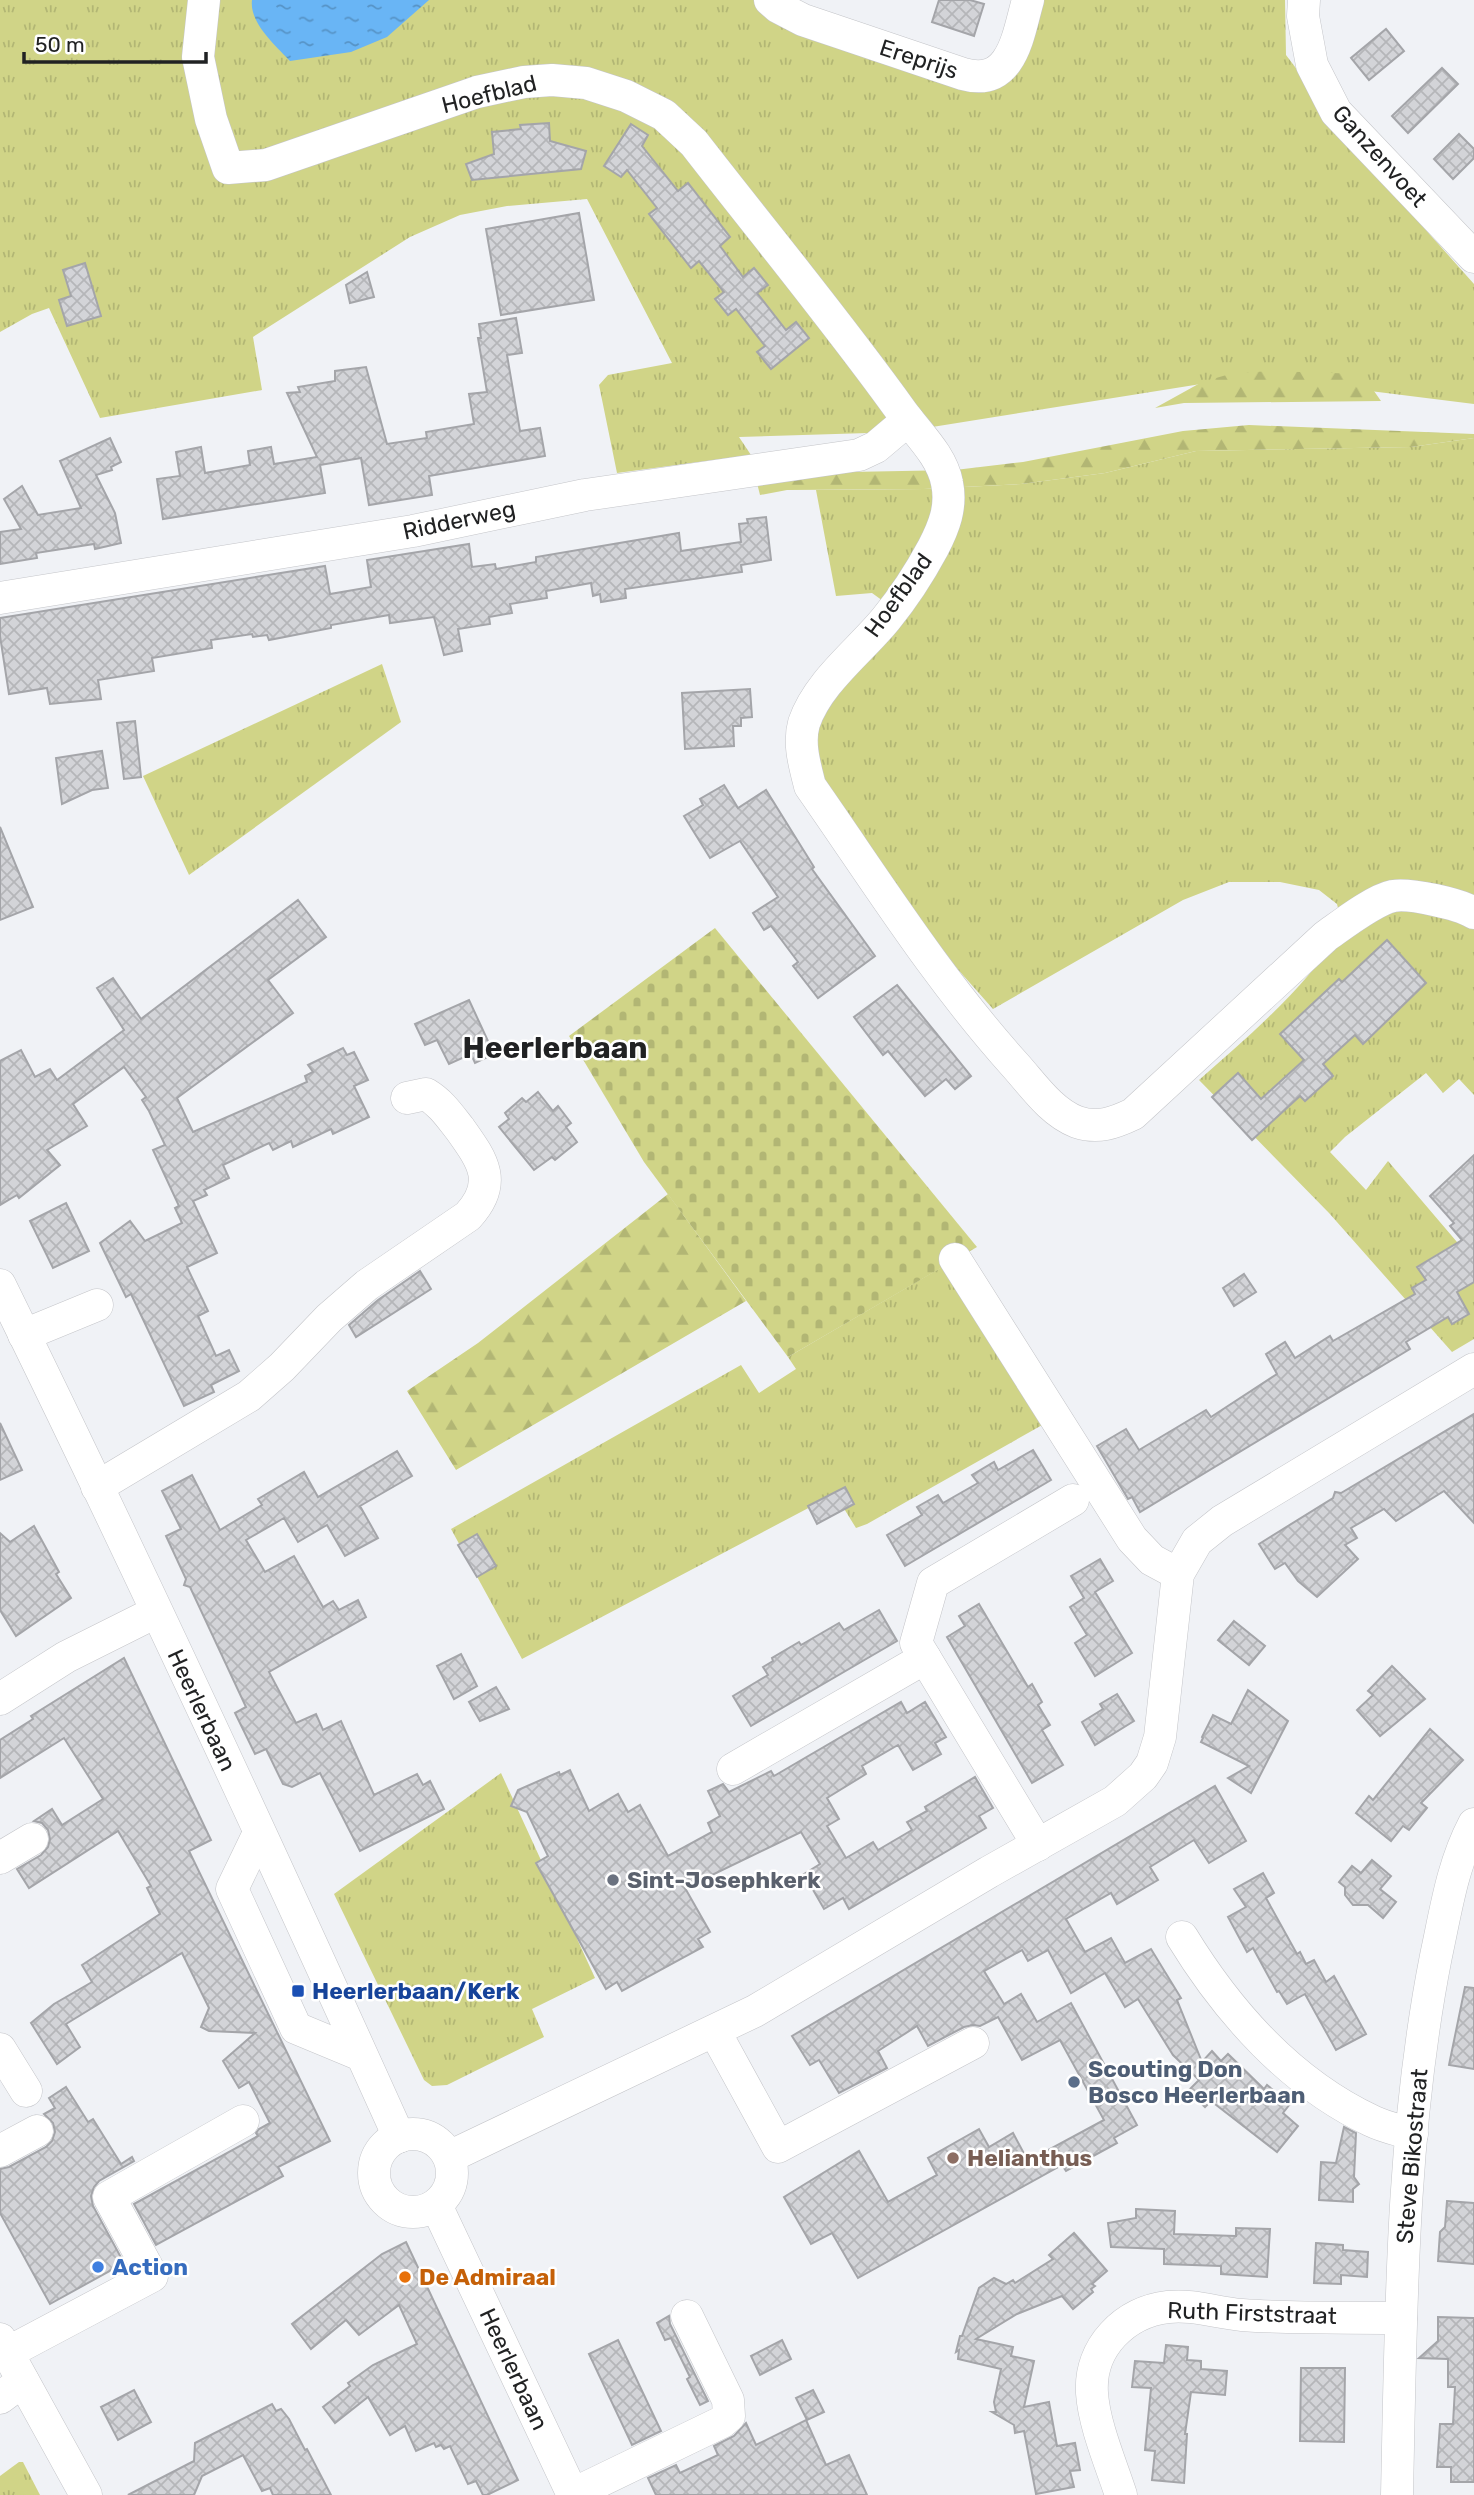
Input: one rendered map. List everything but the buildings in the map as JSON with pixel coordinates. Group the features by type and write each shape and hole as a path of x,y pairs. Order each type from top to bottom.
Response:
{"street":[{"name":"Hoefblad","path":"204,0 198,57 211,118 228,168 266,165 477,92 524,82 552,80 586,83 626,96 664,115 694,143 886,389 939,461 947,481 950,507 938,540 903,597 837,673 811,709 801,740 804,764 810,786 928,959 1002,1050 1059,1113 1091,1125 1115,1123 1133,1114 1326,936 1361,912 1394,896 1464,906 1474,913"},
{"name":"Ereprijs","path":"770,0 778,8 803,20 963,74 981,77 997,71 1011,55 1028,0"},
{"name":"Ganzenvoet","path":"1304,0 1303,16 1312,65 1336,112 1474,257"},
{"name":"Ridderweg","path":"0,598 412,531 585,495 859,455 876,447 908,420"},
{"path":"97,1488 249,1396 282,1367 328,1318 367,1285 468,1216 477,1207 486,1182 485,1168 480,1157 436,1100 426,1094 407,1098"},
{"path":"955,1259 1086,1493 1152,1560 1178,1574"},
{"name":"Heerlerbaan","path":"0,1285 156,1612 399,2137"},
{"path":"24,1335 97,1305"},
{"path":"449,2157 755,2011 1115,1801 1131,1788 1152,1763 1160,1737 1178,1574 1197,1541 1223,1521 1474,1369"},
{"path":"1038,1845 916,1643 933,1583 1086,1493"},
{"path":"0,1699 66,1657 156,1612"},
{"path":"733,1769 925,1658"},
{"name":"Steve Bikostraat","path":"1398,2495 1401,2318 1412,2134 1427,2005 1452,1877 1474,1824"},
{"path":"259,1833 232,1889 296,2028 361,2055"},
{"path":"0,1858 32,1839"},
{"path":"1182,1937 1224,1999 1270,2049 1302,2077 1336,2102 1374,2123 1412,2134"},
{"path":"715,2032 778,2147 972,2043"},
{"path":"0,2049 26,2091"},
{"path":"86,2495 11,2390 4,2346 152,2276 109,2197 243,2121"},
{"path":"0,2151 37,2131"},
{"path":"410,2134 433,2139 443,2147 449,2157 453,2174 451,2183 448,2192 436,2205 418,2212 399,2210 378,2191 375,2163 384,2147 399,2137 410,2134"},
{"name":"Heerlerbaan","path":"436,2205 573,2495"},
{"name":"Ruth Firststraat","path":"1121,2495 1094,2410 1092,2391 1097,2362 1105,2342 1129,2319 1147,2311 1171,2307 1204,2308 1238,2315 1401,2318"},
{"path":"573,2495 722,2422 729,2416 728,2400 688,2316"}],"green space":[{"path":"0,0 762,0 981,90 1037,0 1285,0 1286,55 1375,173 1474,284 1474,404 1251,376 901,432 739,437 751,455 617,473 599,385 608,375 672,363 587,199 507,206 460,215 410,237 253,337 262,390 100,418 49,308 0,332"},
{"path":"1269,371 1362,374 1381,401 1184,403 1155,408 1202,382 1230,374"},
{"path":"1249,425 1474,434 1474,438 1411,447 1196,451 1105,473 1021,484 924,489 787,490 760,495 756,479 849,472 955,470 1023,462 1183,431"},
{"path":"1474,438 1474,1095 1459,1079 1443,1093 1426,1073 1330,1152 1366,1190 1388,1161 1474,1262 1474,1339 1452,1352 1329,1213 1199,1080 1277,1009 1312,971 1343,928 1337,904 1319,890 1280,882 1229,882 1183,900 993,1009 899,903 816,771 816,722 901,614 872,593 836,596 816,490 924,489 1021,484 1105,473 1196,451 1411,447"},
{"path":"382,664 401,722 189,875 143,776"},
{"path":"715,928 977,1247 788,1357 644,1162 569,1036"},
{"path":"668,1194 746,1301 456,1470 407,1391 478,1343"},
{"path":"942,1267 1044,1424 856,1528 835,1494 522,1659 451,1529 741,1365 759,1393 796,1369 788,1357"},
{"path":"501,1773 595,1978 532,2009 544,2037 447,2085 432,2086 424,2080 334,1894"},
{"path":"23,2462 40,2495 0,2495 0,2476"}],"water":[{"path":"252,0 429,0 387,37 351,52 290,61 259,25 252,9"}],"place":[{"name":"Sint-Josephkerk","path":"613,1880"},
{"name":"Heerlerbaan/Kerk","path":"298,1991"},
{"name":"Scouting Don Bosco Heerlerbaan","path":"1074,2082"},
{"name":"Helianthus","path":"953,2158"},
{"name":"Action","path":"98,2267"},
{"name":"De Admiraal","path":"405,2277"}],"district":[{"name":"Heerlerbaan","path":"555,1048"}]}
